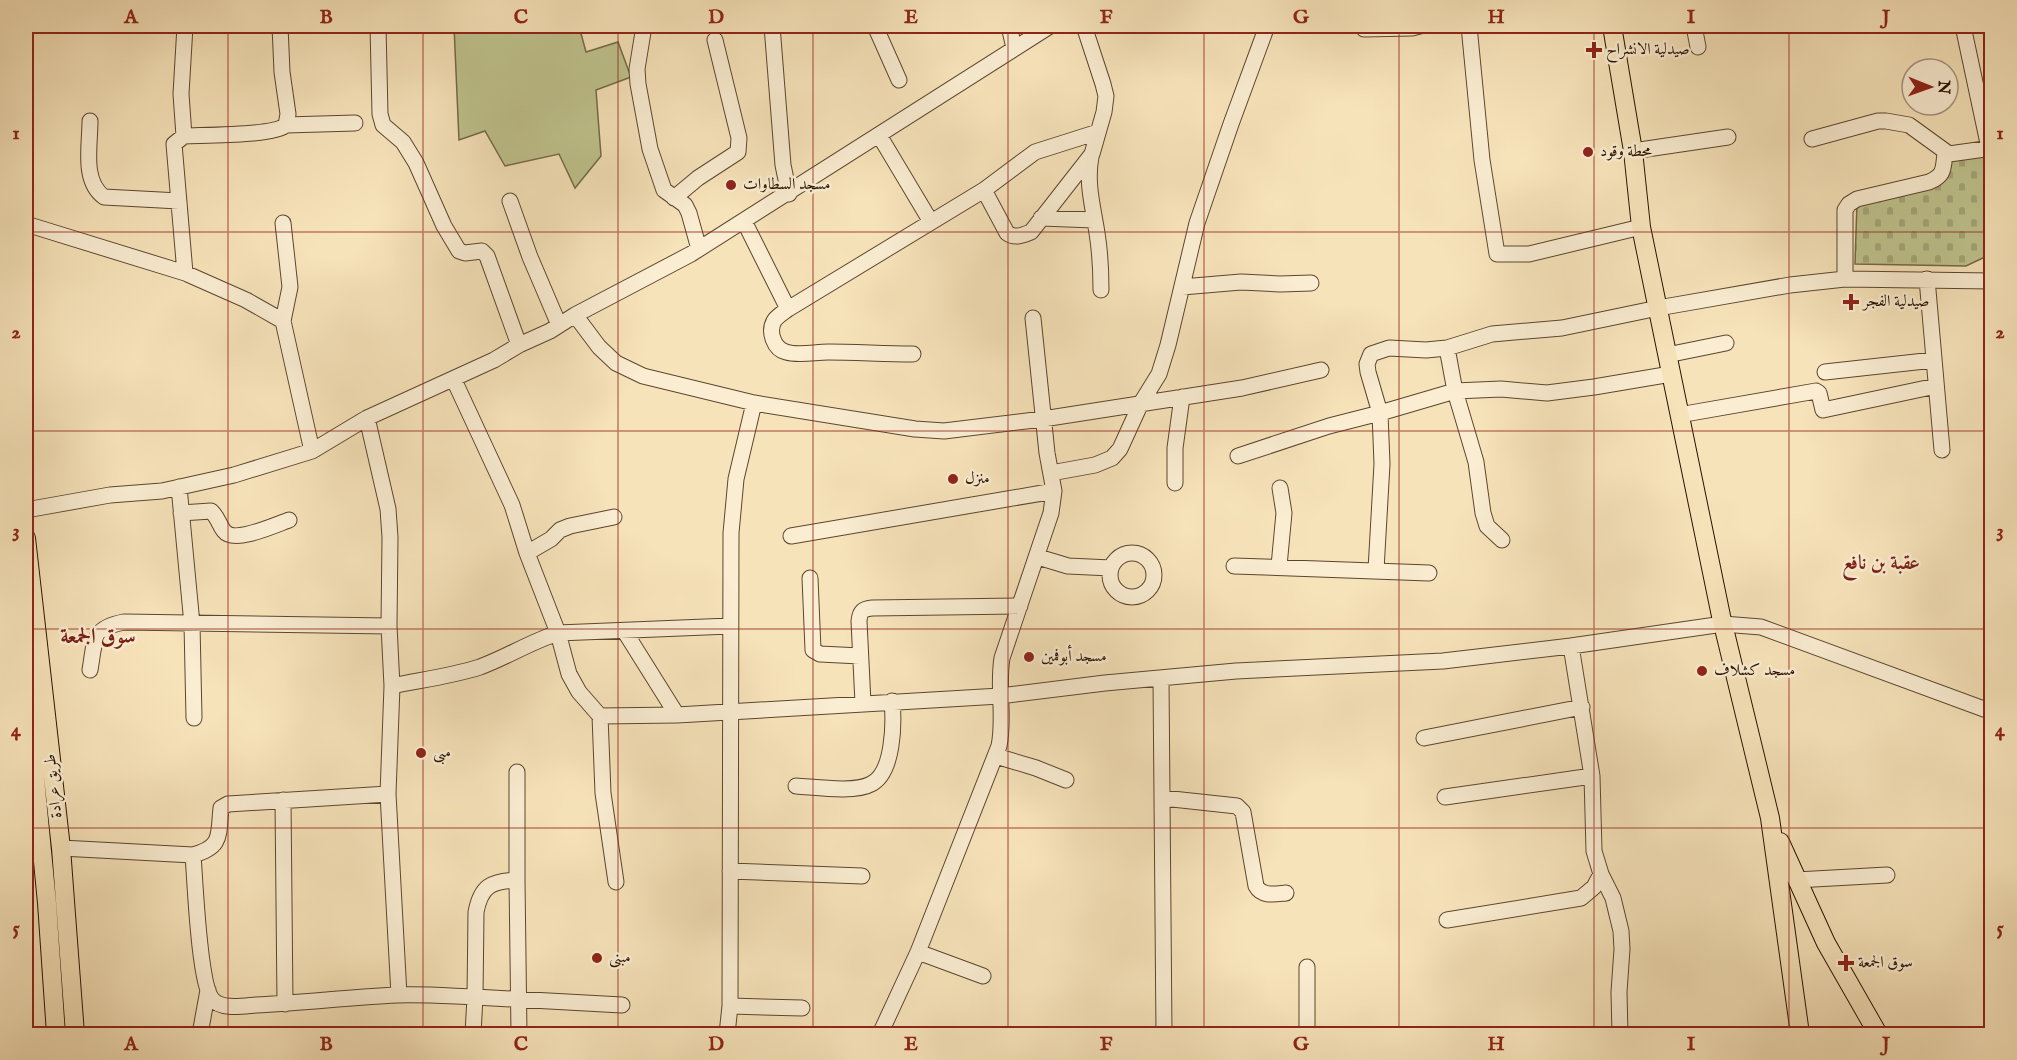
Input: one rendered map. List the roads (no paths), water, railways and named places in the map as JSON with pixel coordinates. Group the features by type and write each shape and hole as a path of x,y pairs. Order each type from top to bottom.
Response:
{"main road":[{"path":"1612,26 1633,151 1641,227 1723,624 1770,818 1800,1035"},
{"name":"طريق عرادة","path":"26,538 61,848 75,1035"},
{"name":"طريق عرادة","path":"26,686 29,758 47,903 56,1035"},
{"path":"1770,818 1818,926 1878,1035"},
{"path":"1785,923 1793,915 1799,914 1810,918 1818,926"}],"street":[{"path":"184,136 181,94 185,26"},
{"path":"280,26 282,72 288,114 286,125"},
{"path":"378,26 380,114 383,125 403,142 416,163 444,226 459,251 465,253 482,251 487,256 519,345"},
{"path":"644,26 637,69 639,93 652,157 664,190 685,205 699,249"},
{"path":"772,26 783,165 789,194"},
{"path":"875,26 899,80"},
{"path":"1009,26 1014,48"},
{"path":"26,510 110,495 162,491 234,475 312,452 367,418 494,360 699,249 789,194 1050,26"},
{"path":"1084,26 1106,96 1088,172 1101,290"},
{"path":"1052,473 1095,465 1112,458 1120,449 1141,403 1159,374 1197,223 1267,26"},
{"path":"1364,29 1420,26"},
{"path":"1469,26 1482,160 1497,254 1529,254 1641,227"},
{"path":"1694,26 1698,47"},
{"path":"1812,139 1878,121 1886,121 1909,125 1933,141 1945,153 1953,154 1990,148 1964,26"},
{"path":"674,198 698,178 734,155 739,148 739,138 715,40"},
{"path":"90,121 90,174 98,192 104,197 179,201"},
{"path":"185,273 174,144 184,136 264,132 280,130 286,125 355,123"},
{"path":"913,354 783,352 778,348 771,331 776,318 788,309 984,190 1035,152 1098,132"},
{"path":"879,135 932,222"},
{"path":"1633,151 1728,137"},
{"path":"1845,279 1845,210 1849,204 1857,199 1938,178 1943,171 1945,153"},
{"path":"984,190 1007,233 1011,236 1021,236 1031,232 1092,154"},
{"path":"510,201 530,257 559,325"},
{"path":"1041,218 1094,220"},
{"path":"744,221 788,309"},
{"path":"284,222 290,287 283,321 312,452"},
{"path":"26,224 185,273 246,300 283,321"},
{"path":"1376,570 1382,464 1380,413 1366,364 1371,354 1389,348 1426,350 1447,348 1492,334 1562,328 1658,308 1790,285 1845,279 1992,280"},
{"path":"1927,279 1942,450"},
{"path":"1182,287 1241,282 1311,283"},
{"path":"575,315 599,347 616,363 644,376 754,403 887,426 924,430 944,431 1043,419 1242,388 1321,370"},
{"path":"880,1035 918,952 996,756 1002,729 999,675 1002,658 1051,513 1054,491 1043,419 1033,318"},
{"path":"1667,355 1726,343"},
{"path":"1447,348 1455,392 1474,454 1487,525 1502,540"},
{"path":"1825,372 1934,360"},
{"path":"1238,456 1329,426 1455,392 1501,389 1546,393 1671,374"},
{"path":"454,380 512,504 527,553 558,633 569,674 579,692 600,716 603,793 616,882"},
{"path":"1679,415 1816,391 1819,393 1819,401 1823,410 1936,386"},
{"path":"1175,483 1175,448 1182,397"},
{"path":"727,1035 730,1006 730,532 736,479 754,403"},
{"path":"367,418 387,509 390,537 389,626 392,686 388,794 399,995"},
{"path":"179,487 192,624 194,718"},
{"path":"1279,566 1284,513 1280,488"},
{"path":"791,536 1054,491"},
{"path":"181,513 211,511 216,515 225,533 232,537 289,520"},
{"path":"527,553 551,539 560,530 614,517"},
{"path":"1038,556 1068,566 1111,568"},
{"path":"1234,566 1429,573"},
{"path":"810,578 813,650 820,654 860,656"},
{"path":"863,703 860,614 867,608 1020,606"},
{"path":"90,670 95,640 99,632 107,625 124,622 389,626"},
{"path":"600,716 677,716 1000,696 1105,682 1236,671 1443,661 1571,646 1723,624 1761,627 1992,712"},
{"path":"392,686 477,668 535,640 558,633 730,626"},
{"path":"625,632 677,716"},
{"path":"1571,646 1592,776 1594,851 1601,874 1613,898 1621,931 1622,949 1618,992 1620,1035"},
{"path":"1161,678 1164,1035"},
{"path":"796,786 857,788 869,786 876,781 891,751 894,733 892,701"},
{"path":"1424,738 1582,707"},
{"path":"996,756 1066,780"},
{"path":"517,772 519,1035"},
{"path":"1445,797 1592,776"},
{"path":"61,848 193,855 211,848 216,842 223,805 388,794"},
{"path":"1163,798 1238,806 1243,812 1256,886 1264,893 1286,893"},
{"path":"283,801 285,1004"},
{"path":"193,855 200,947 208,990 212,1000 220,1005 285,1004 399,995 622,1005"},
{"path":"730,871 862,876"},
{"path":"1448,920 1581,898 1594,887 1601,874"},
{"path":"1796,880 1887,875"},
{"path":"473,1035 476,912 479,898 488,887 503,881 517,880"},
{"path":"918,952 983,976"},
{"path":"1306,1035 1308,967"},
{"path":"200,1035 208,990"},
{"path":"730,1006 802,1008"}],"place":[{"name":"صيدلية الانشراح","path":"1594,50"},
{"name":"محطة وقود","path":"1588,152"},
{"name":"مسجد السطاوات","path":"731,185"},
{"name":"صيدلية الفجر","path":"1851,302"},
{"name":"منزل","path":"953,479"},
{"name":"مسجد أبوفمين","path":"1029,657"},
{"name":"مسجد كشلاف","path":"1702,671"},
{"name":"مبى","path":"421,753"},
{"name":"مبنى","path":"597,958"},
{"name":"سوق الجمعة","path":"1846,963"}],"district":[{"name":"عقبة بن نافع","path":"1881,563"},
{"name":"سوق الجمعة","path":"98,637"}]}
